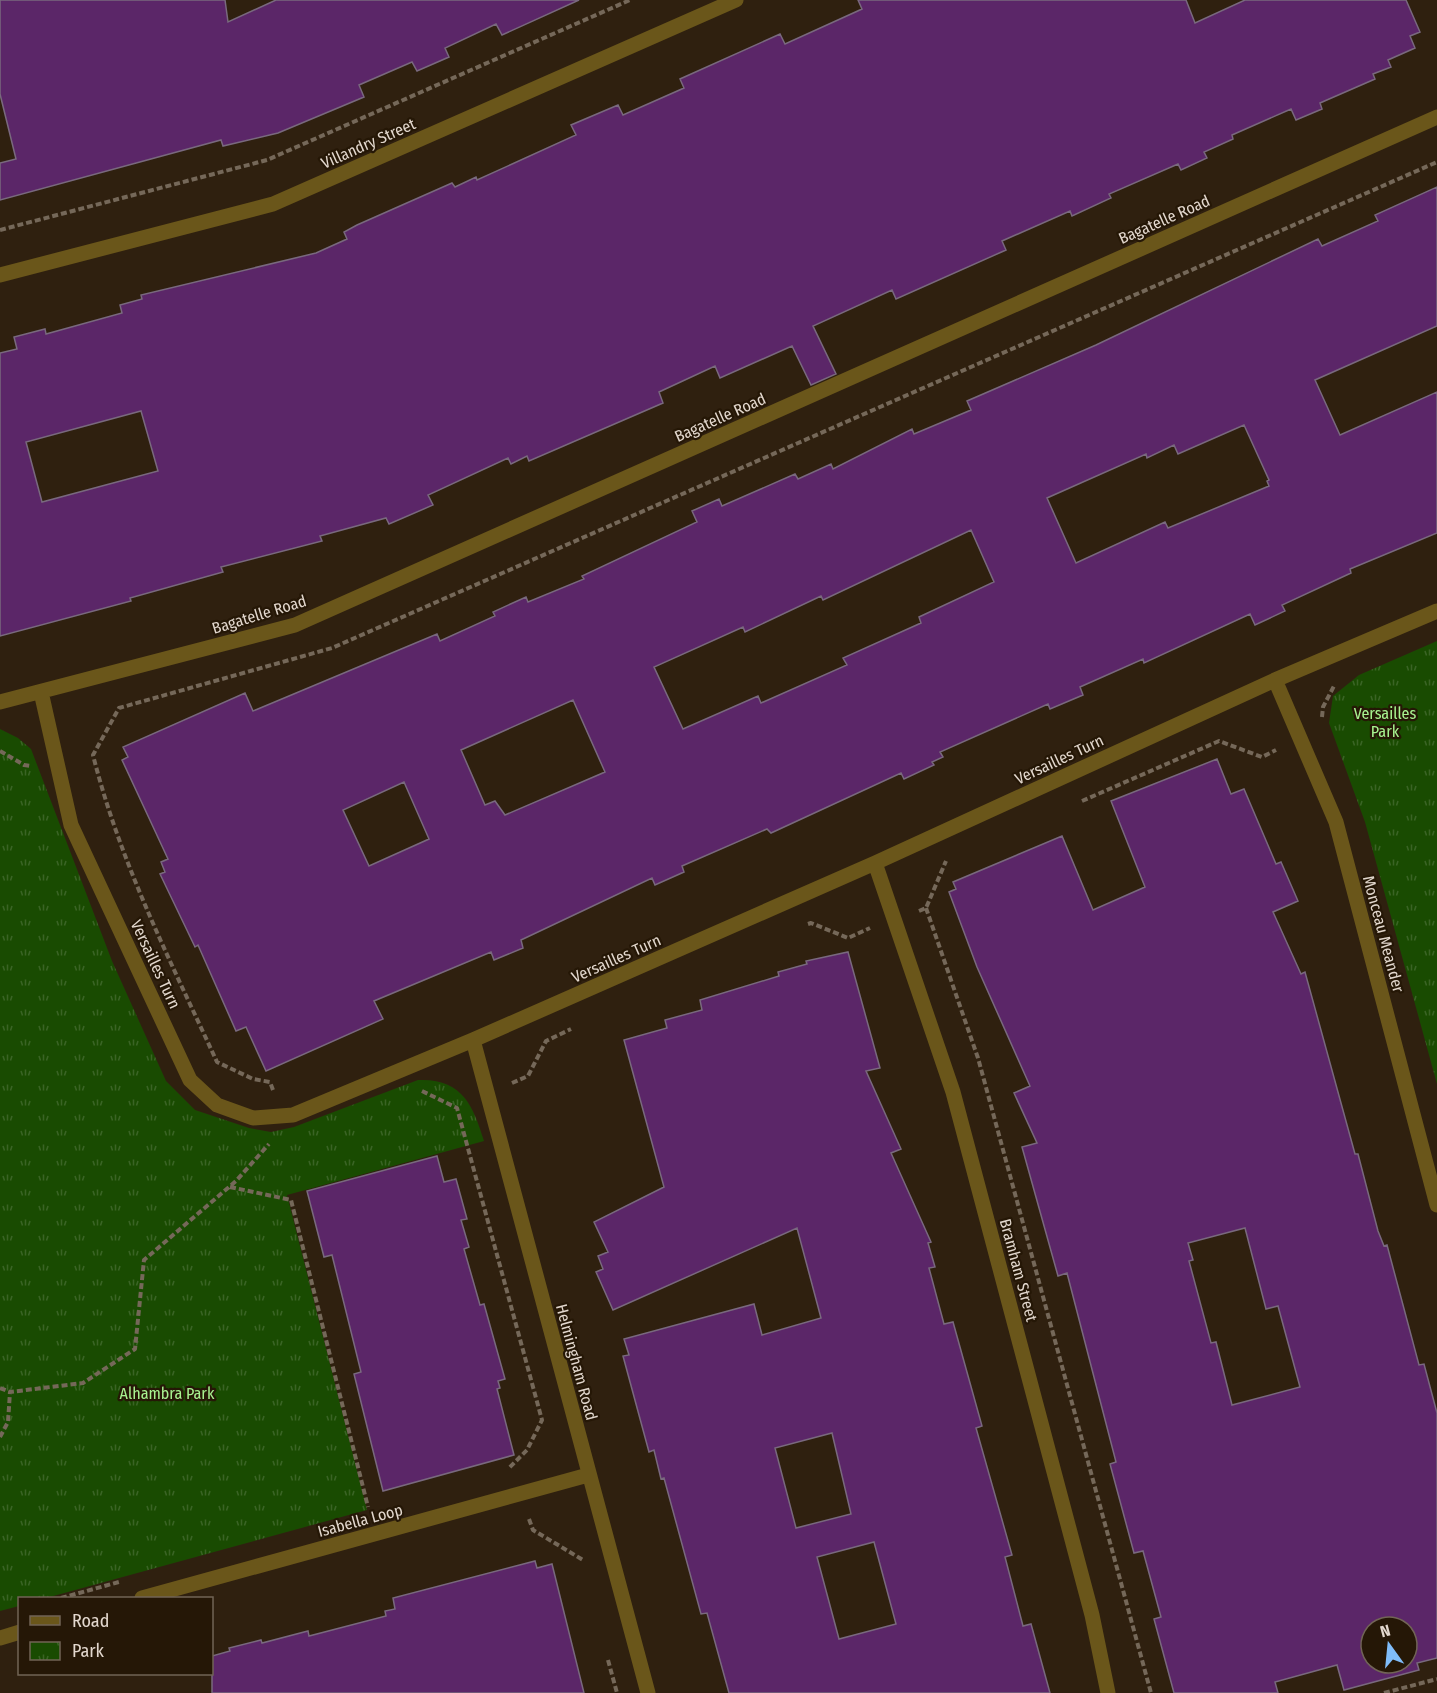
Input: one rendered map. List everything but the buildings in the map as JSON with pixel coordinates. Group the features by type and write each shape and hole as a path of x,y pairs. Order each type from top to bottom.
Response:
{"street":[{"name":"Villandry Street","path":"0,275 273,204 736,0"},
{"name":"Bagatelle Road","path":"0,702 296,626 1437,117"},
{"name":"Versailles Turn","path":"41,692 71,825 190,1080 217,1105 253,1118 293,1115 473,1040 875,863 1275,680 1437,611"},
{"name":"Monceau Meander","path":"1275,680 1336,822 1437,1205"},
{"name":"Bramham Street","path":"875,863 953,1092 1092,1615 1108,1693"},
{"name":"Helmingham Road","path":"473,1040 648,1693"},
{"name":"Isabella Loop","path":"149,1597 588,1475"},
{"path":"0,1638 18,1633"}],"path":[{"path":"0,230 267,159 630,0"},
{"path":"274,1094 270,1082 254,1079 217,1062 127,861 106,806 93,755 119,708 245,675 332,648 1437,162"},
{"path":"1076,804 1219,741 1262,757 1322,728 1323,707 1329,691 1336,683"},
{"path":"0,752 24,765 38,766"},
{"path":"956,856 945,861 926,908 978,1058 1151,1693"},
{"path":"800,927 811,923 848,938 926,908"},
{"path":"512,1083 528,1076 546,1041 577,1027"},
{"path":"412,1086 457,1108 542,1420 527,1450 510,1467 533,1530 582,1557 585,1569"},
{"path":"0,1388 10,1392 83,1383 135,1349 144,1260 229,1187 270,1142 278,1141"},
{"path":"229,1187 291,1200 370,1515"},
{"path":"0,1437 8,1422 10,1392"},
{"path":"608,1659 617,1693"},
{"path":"1384,1693 1437,1679"}],"green space":[{"name":"Versailles Park","path":"1437,641 1437,1084 1365,822 1329,723 1333,696 1359,675"},
{"name":"Alhambra Park","path":"0,729 18,738 31,749 112,961 166,1081 195,1110 249,1128 271,1132 294,1127 418,1080 433,1081 455,1089 463,1096 470,1105 484,1141 287,1195 367,1510 50,1597 18,1597 18,1606 0,1611"}]}
